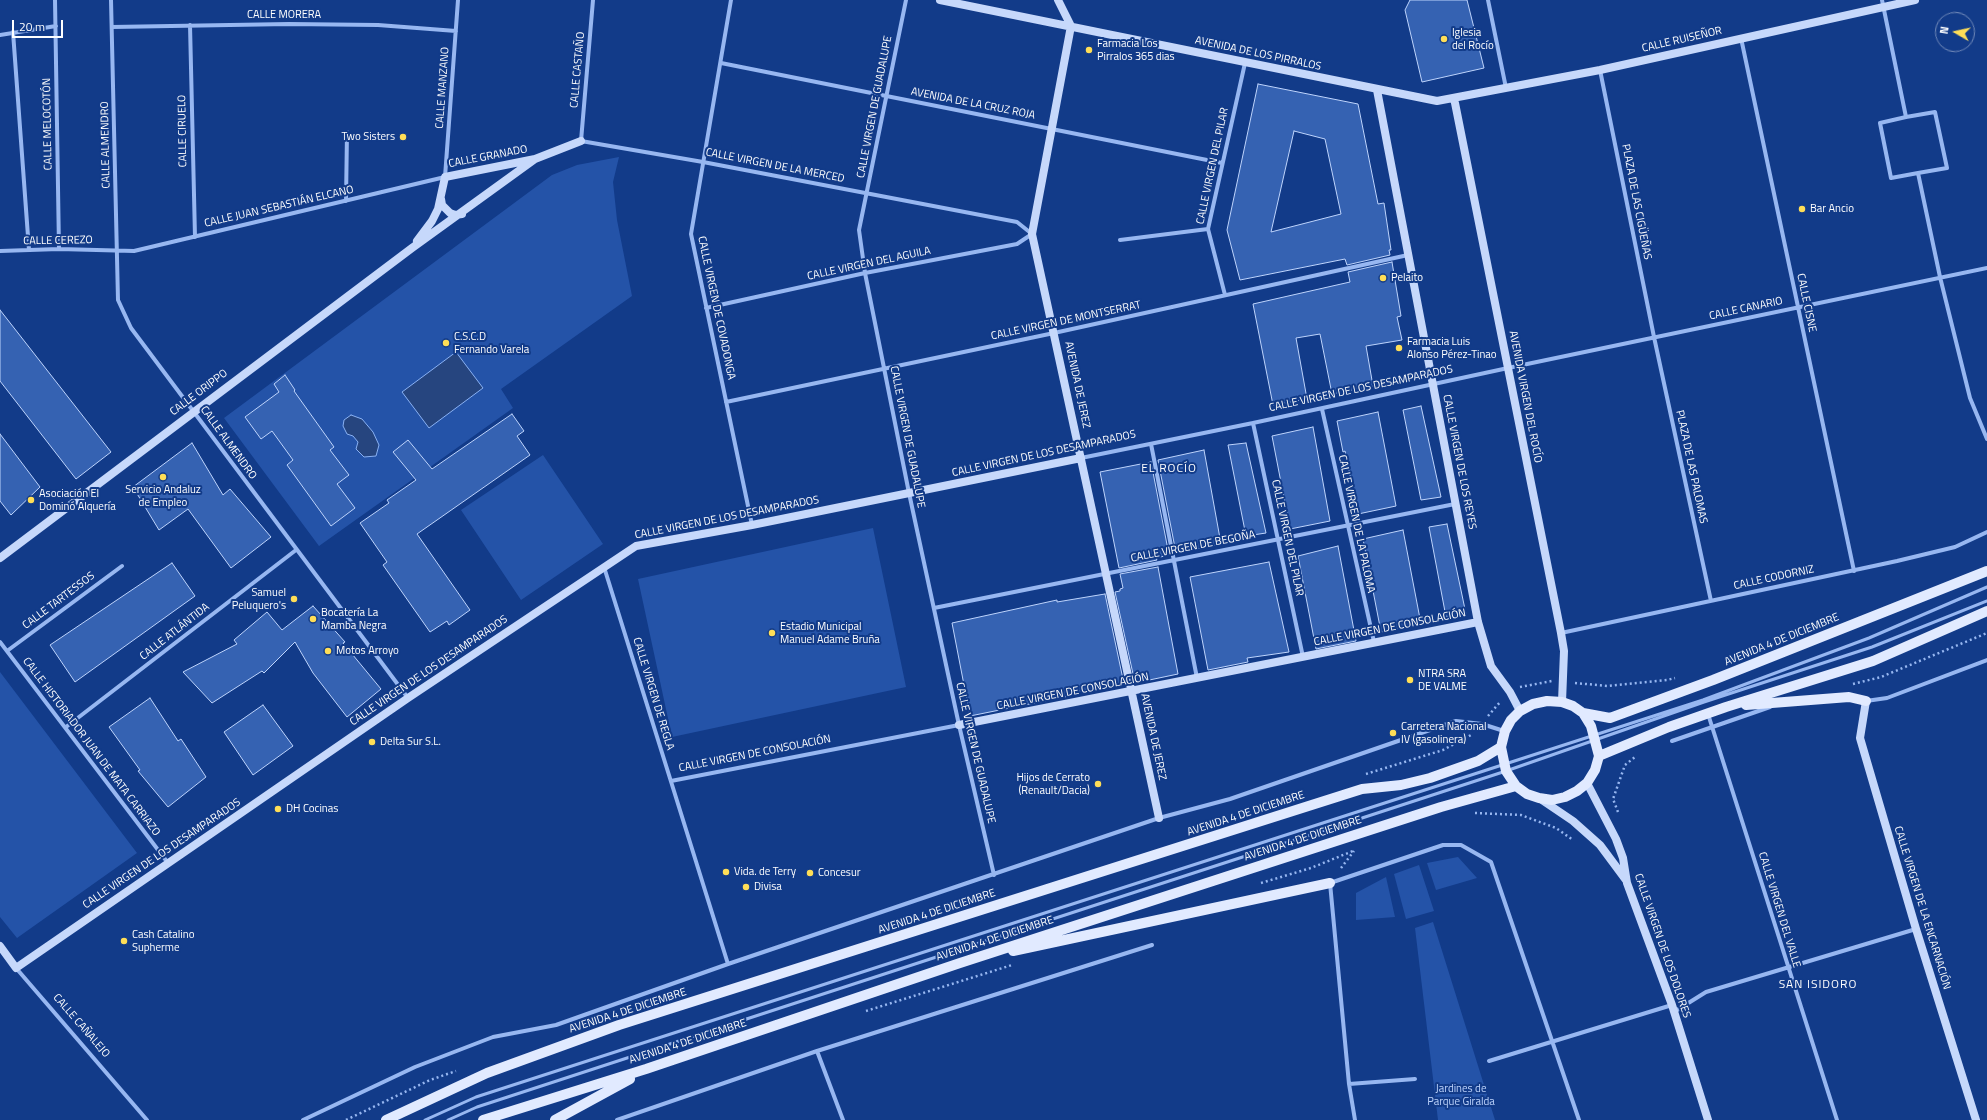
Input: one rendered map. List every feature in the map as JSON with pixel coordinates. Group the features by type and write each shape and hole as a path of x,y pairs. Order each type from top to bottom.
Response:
{"main road":[{"name":"AVENIDA 4 DE DICIEMBRE","path":"1583,713 1610,718 1714,680 1987,571"},
{"path":"1599,756 1669,727 1708,713 1873,661 1987,611"},
{"path":"1726,707 1849,697 1866,701"},
{"path":"1547,701 1562,702 1583,713 1594,737 1599,756 1595,770 1587,783 1577,791 1565,797 1552,800 1527,794 1516,786 1505,767 1501,747 1505,731 1511,720 1520,711 1533,704 1547,701"},
{"name":"AVENIDA 4 DE DICIEMBRE","path":"386,1120 487,1073 619,1025 1362,789 1401,785 1444,774 1478,761 1501,747"},
{"name":"AVENIDA 4 DE DICIEMBRE","path":"483,1120 649,1068 960,963 1441,807 1516,786"},
{"path":"960,963 1330,883"},
{"path":"555,1120 649,1068"}],"street":[{"name":"CALLE MELOCOTÓN","path":"55,0 59,249"},
{"name":"CALLE ALMENDRO","path":"111,0 118,300 131,328 408,698"},
{"name":"CALLE MANZANO","path":"445,177 458,0"},
{"name":"CALLE CASTAÑO","path":"581,141 592,0"},
{"name":"CALLE VIRGEN DE COVADONGA","path":"731,0 691,234 752,525"},
{"name":"CALLE VIRGEN DE GUADALUPE","path":"906,0 859,230 865,273 909,493 959,725 994,876"},
{"name":"AVENIDA DE LOS PIRRALOS","path":"940,0 1377,90 1438,101 1454,98"},
{"path":"1058,0 1071,26"},
{"path":"1488,0 1506,88"},
{"name":"CALLE RUISEÑOR","path":"1454,98 1600,70 1741,38 1883,3 1915,0"},
{"path":"1883,3 1906,118"},
{"name":"CALLE MORERA","path":"112,27 289,24 378,25 456,31"},
{"name":"CALLE CIRUELO","path":"190,25 195,237"},
{"path":"0,35 56,26"},
{"name":"AVENIDA DE JEREZ","path":"1071,26 1032,234 1160,818"},
{"path":"13,32 29,250"},
{"name":"CALLE CISNE","path":"1741,38 1854,571"},
{"name":"AVENIDA DE LA CRUZ ROJA","path":"721,62 1222,163"},
{"name":"CALLE VIRGEN DEL PILAR","path":"1226,295 1208,229 1245,63"},
{"name":"PLAZA DE LAS CIGÜEÑAS","path":"1600,70 1654,337"},
{"name":"CALLE VIRGEN DE LOS REYES","path":"1377,90 1478,622 1491,666 1510,692 1520,711"},
{"name":"AVENIDA VIRGEN DEL ROCÍO","path":"1454,98 1562,633 1564,651 1562,702"},
{"path":"1935,112 1947,168 1891,178 1880,123 1906,118 1935,112"},
{"path":"346,132 346,201"},
{"name":"CALLE GRANADO","path":"445,177 535,159 581,141"},
{"name":"CALLE VIRGEN DE LA MERCED","path":"581,141 867,192 1017,222 1032,234"},
{"name":"CALLE GRANADO","path":"412,248 462,214 535,159"},
{"path":"1918,173 1940,278 1970,398 1987,439"},
{"path":"412,248 432,221 441,200 445,177"},
{"name":"CALLE JUAN SEBASTIÁN ELCANO","path":"117,250 134,251 445,177"},
{"path":"441,200 442,205 450,212 455,215 462,214"},
{"path":"1120,240 1208,229"},
{"name":"CALLE VIRGEN DEL AGUILA","path":"706,308 865,273 1017,244 1032,234"},
{"name":"CALLE ORIPPO","path":"0,558 412,248"},
{"name":"CALLE CEREZO","path":"0,251 59,249 117,250"},
{"name":"CALLE VIRGEN DE MONTSERRAT","path":"726,402 1054,333 1409,255"},
{"name":"CALLE CANARIO","path":"1508,368 1987,268"},
{"name":"PLAZA DE LAS PALOMAS","path":"1654,337 1711,600"},
{"name":"CALLE VIRGEN DE LOS DESAMPARADOS","path":"16,968 408,698 636,546 752,525 1151,444 1322,409 1508,368"},
{"name":"CALLE VIRGEN DE LA PALOMA","path":"1322,409 1346,525 1374,643"},
{"name":"CALLE VIRGEN DEL PILAR","path":"1253,423 1303,657"},
{"path":"1151,444 1197,678"},
{"name":"CALLE VIRGEN DE BEGOÑA","path":"934,608 1456,503"},
{"name":"CALLE CODORNIZ","path":"1562,633 1711,600 1854,571 1955,547 1987,532"},
{"name":"CALLE ATLÁNTIDA","path":"66,727 296,550"},
{"name":"CALLE TARTESSOS","path":"7,651 122,566"},
{"name":"CALLE VIRGEN DE REGLA","path":"604,566 728,964"},
{"name":"CALLE VIRGEN DE CONSOLACIÓN","path":"671,781 1478,622"},
{"name":"CALLE HISTORIADOR JUAN DE MATA CARRIAZO","path":"0,642 66,727 168,864"},
{"path":"1866,701 1888,698 1987,660"},
{"name":"CALLE VIRGEN DE LA ENCARNACIÓN","path":"1866,701 1860,738 1916,929 1976,1120"},
{"path":"1672,741 1782,703"},
{"name":"CALLE VIRGEN DEL VALLE","path":"1708,713 1721,750 1837,1120"},
{"path":"303,1120 415,1067 493,1036 556,1025 728,964 994,876 1160,818 1230,799 1456,721 1482,724 1505,731"},
{"name":"CALLE VIRGEN DE LOS DOLORES","path":"1587,783 1616,839 1623,858 1628,882 1673,1009 1708,1120"},
{"path":"1539,798 1573,821 1600,845 1628,882"},
{"path":"1355,1120 1349,1084 1330,883 1443,845 1461,845 1491,862 1579,1120"},
{"path":"1489,1061 1553,1041 1673,1009 1706,992 1916,929"},
{"path":"617,1120 817,1051 1152,945"},
{"name":"CALLE CAÑALEJO","path":"0,946 16,968 147,1120"},
{"path":"817,1051 843,1120"},
{"path":"1349,1084 1415,1079"}],"lane":[{"path":"448,1120 484,1105 1505,767 1749,684 1869,638 1987,587"},
{"path":"426,1120 476,1098 1505,767 1872,647 1987,601"}],"path":[{"path":"1359,776 1443,750 1474,733 1492,710 1510,692 1522,686 1540,682 1563,681 1608,686 1667,680 1681,676"},
{"path":"1618,813 1613,799 1625,765 1637,756"},
{"path":"1472,814 1479,812 1521,815 1556,828 1576,841"},
{"path":"1258,883 1312,868 1360,849"},
{"path":"1330,883 1353,851"},
{"path":"863,1012 1018,964"},
{"path":"346,1120 430,1080 460,1070"}],"green space":[{"name":"C.S.C.D Fernando Varela","path":"619,157 613,182 617,220 632,296 501,389 513,408 319,546 224,418 552,175 577,165"},
{"path":"543,455 603,544 521,600 461,510"},
{"name":"Estadio Municipal Manuel Adame Bruña","path":"873,528 906,687 672,737 638,579"},
{"path":"0,672 137,853 17,938 0,917"},
{"path":"1458,857 1477,878 1436,890 1427,863"},
{"path":"1419,865 1434,911 1406,919 1394,874"},
{"path":"1386,877 1395,917 1356,920 1356,893"},
{"name":"Jardines de Parque Giralda","path":"1433,922 1495,1120 1438,1120 1415,928"}],"shaded area":[{"path":"456,352 483,388 429,428 402,392"},
{"path":"351,415 362,419 373,432 379,445 376,456 364,457 356,449 358,442 353,436 347,434 343,426 344,420"}],"building":[{"name":"Iglesia del Rocío","path":"1410,0 1467,0 1484,68 1422,82 1405,10"},
{"path":"1258,84 1358,104 1378,204 1384,203 1391,250 1389,250 1390,255 1347,265 1345,259 1240,280 1227,230","holes":["1294,131 1325,139 1341,214 1271,232"]},
{"path":"1392,262 1401,316 1397,317 1402,340 1366,346 1373,386 1332,394 1320,334 1296,338 1307,399 1273,405 1253,304 1350,282 1348,272"},
{"path":"0,310 111,452 76,479 0,381"},
{"path":"285,375 295,390 294,391 334,447 330,450 349,475 337,484 355,508 331,526 287,465 293,460 272,431 261,439 245,417 279,392 274,384"},
{"path":"1421,406 1441,497 1421,500 1403,410"},
{"path":"1378,412 1396,506 1358,514 1337,421"},
{"path":"512,414 524,431 517,436 530,455 417,534 470,610 449,625 447,621 430,632 383,565 387,562 360,523 389,503 387,500 416,480 393,452 408,440 432,469"},
{"path":"1313,427 1330,521 1290,529 1272,436"},
{"path":"0,434 40,487 11,515 0,501"},
{"path":"192,443 223,495 230,489 271,537 231,568 188,509 159,530 133,487"},
{"path":"1246,443 1266,533 1246,536 1228,445"},
{"path":"1204,450 1221,544 1176,553 1158,460"},
{"path":"1151,462 1169,555 1156,558 1157,560 1119,568 1100,472"},
{"path":"1447,524 1466,614 1446,617 1429,527"},
{"path":"1403,530 1421,624 1381,632 1363,539"},
{"path":"1338,546 1356,641 1316,649 1298,556"},
{"path":"1269,562 1289,652 1247,658 1248,662 1208,670 1190,577"},
{"path":"172,563 195,596 75,682 50,645"},
{"path":"1158,567 1178,674 1135,683 1115,592 1120,591 1120,589 1123,588 1120,574"},
{"path":"1105,594 1124,684 1074,692 1074,695 970,716 952,623 1057,600 1057,602"},
{"path":"313,606 345,642 343,643 381,689 347,717 313,673 295,642 264,673 262,671 212,703 183,672 237,644 234,640 267,612 282,630"},
{"path":"150,698 178,741 181,739 206,777 168,807 138,771 140,770 109,727"},
{"path":"263,705 293,746 253,775 224,732"}],"place":[{"name":"Iglesia del Rocío","path":"1444,39"},
{"name":"Farmacia Los Pirralos 365 dias","path":"1089,50"},
{"name":"Two Sisters","path":"403,137"},
{"name":"Bar Ancio","path":"1802,209"},
{"name":"Pelaito","path":"1383,278"},
{"name":"C.S.C.D Fernando Varela","path":"446,343"},
{"name":"Farmacia Luis Alonso Pérez-Tinao","path":"1399,348"},
{"name":"Servicio Andaluz de Empleo","path":"163,477"},
{"name":"Asociación El Dominó Alquería","path":"31,500"},
{"name":"Samuel Peluquero's","path":"294,599"},
{"name":"Bocatería La Mamba Negra","path":"313,619"},
{"name":"Estadio Municipal Manuel Adame Bruña","path":"772,633"},
{"name":"Motos Arroyo","path":"328,651"},
{"name":"NTRA SRA DE VALME","path":"1410,680"},
{"name":"Carretera Nacional IV (gasolinera)","path":"1393,733"},
{"name":"Delta Sur S.L.","path":"372,742"},
{"name":"Hijos de Cerrato (Renault/Dacia)","path":"1098,784"},
{"name":"DH Cocinas","path":"278,809"},
{"name":"Vida. de Terry","path":"726,872"},
{"name":"Concesur","path":"810,873"},
{"name":"Divisa","path":"746,887"},
{"name":"Cash Catalino Supherme","path":"124,941"}],"district":[{"name":"EL ROCÍO","path":"1169,469"},
{"name":"SAN ISIDORO","path":"1818,985"}]}
